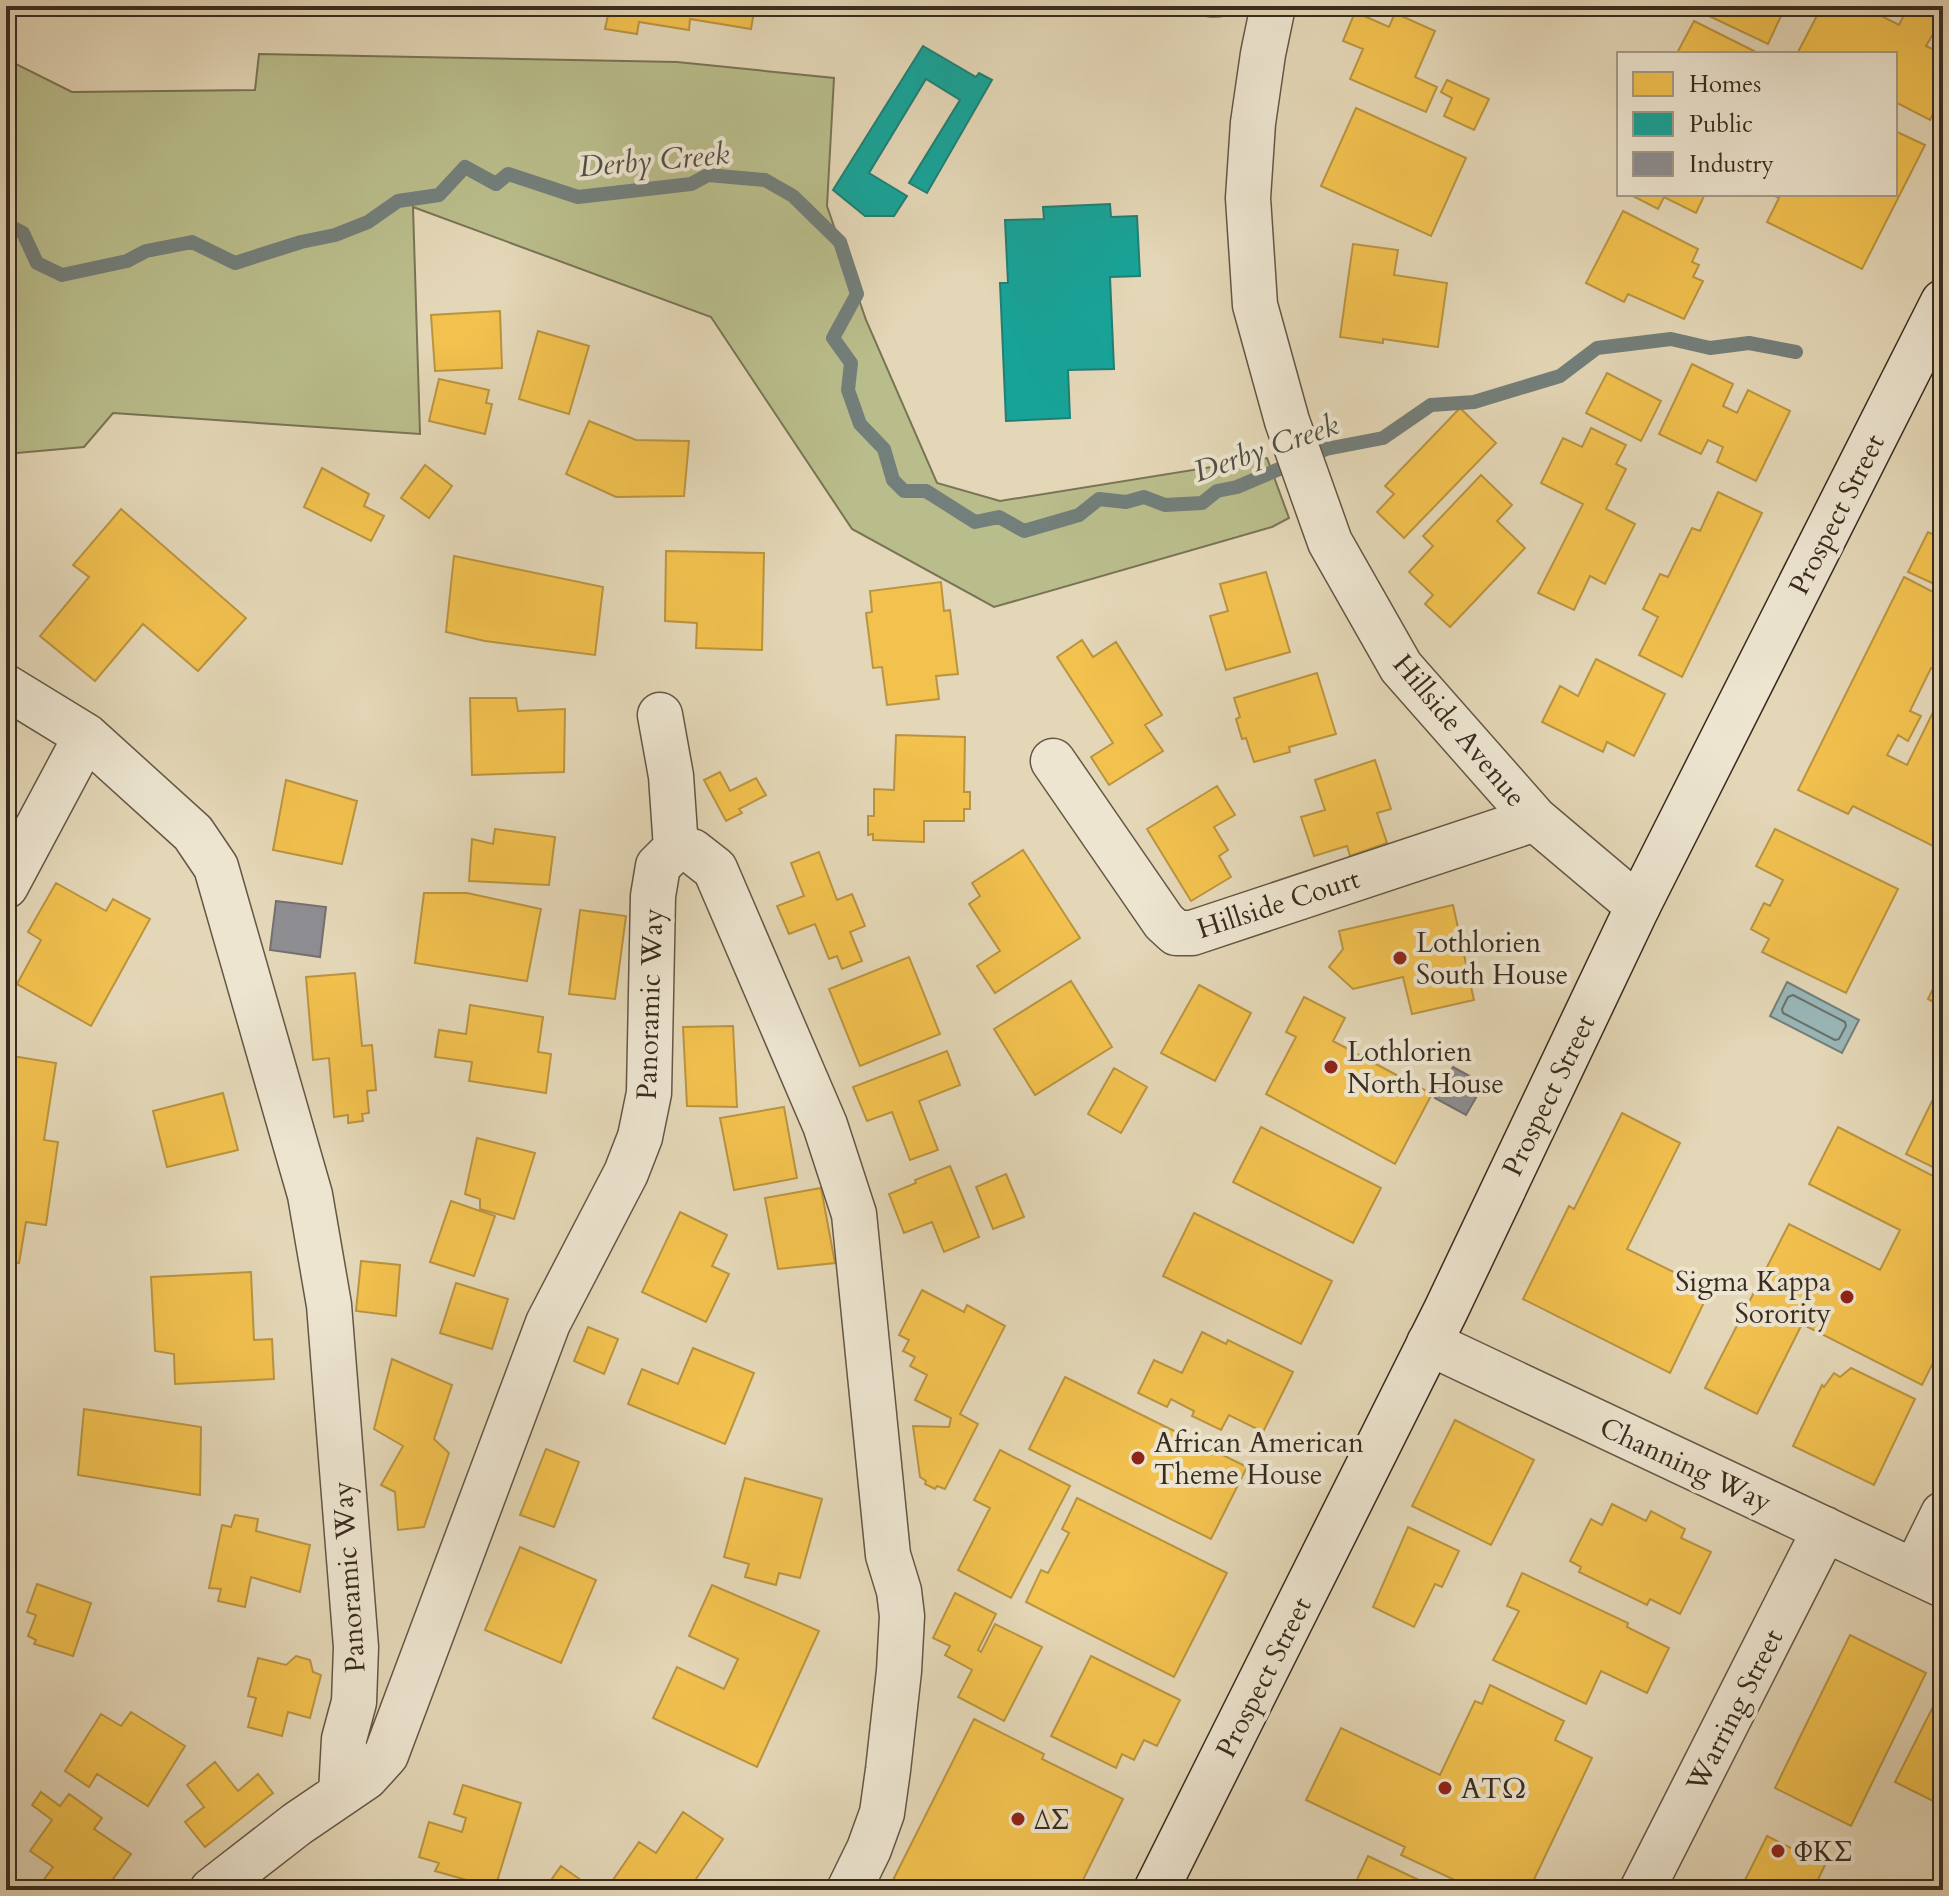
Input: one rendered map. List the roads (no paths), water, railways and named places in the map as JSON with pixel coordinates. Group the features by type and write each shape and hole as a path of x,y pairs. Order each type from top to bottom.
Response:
{"street":[{"name":"Hillside Avenue","path":"1273,6 1253,123 1248,198 1255,305 1287,421 1330,542 1401,667 1535,819 1638,906"},
{"name":"Prospect Street","path":"1156,1890 1429,1343 1638,906 1943,302"},
{"name":"Panoramic Way","path":"6,687 86,736 193,833 216,867 310,1195 329,1305 356,1647 354,1702 344,1739 341,1793"},
{"path":"660,715 671,776 676,848 692,851 715,869 825,1125 854,1214 888,1555 899,1591 902,1616 899,1671 882,1813 849,1890"},
{"path":"6,886 86,736"},
{"name":"Hillside Court","path":"1053,761 1164,922 1176,933 1192,933 1535,819"},
{"name":"Panoramic Way","path":"341,1793 366,1777 386,1755 548,1323 626,1173 640,1137 649,1093 653,896 658,866 676,848"},
{"name":"Channing Way","path":"1429,1343 1929,1578"},
{"path":"1929,1578 1943,1514"},
{"name":"Warring Street","path":"1642,1890 1825,1529"},
{"path":"212,1890 341,1793"}],"water":[{"path":"1787,982 1859,1020 1842,1053 1770,1016"}],"waterway":[{"name":"Derby Creek","path":"6,224 23,233 37,263 62,275 127,261 146,251 192,242 235,263 301,242 335,235 368,222 398,201 439,195 465,167 496,184 508,174 578,197 691,184 708,175 765,180 793,196 840,242 857,294 833,338 851,363 848,390 860,424 884,449 893,480 904,491 926,491 975,522 999,517 1024,531 1079,515 1099,499 1126,502 1144,497 1165,505 1202,503 1217,491 1237,487 1326,449 1383,438 1431,405 1474,402 1560,376 1597,348 1671,339 1710,348 1749,343 1796,352"}],"place":[{"name":"Lothlorien South House","path":"1400,958"},
{"name":"Lothlorien North House","path":"1331,1067"},
{"name":"Sigma Kappa Sorority","path":"1847,1297"},
{"name":"African American Theme House","path":"1138,1458"},
{"name":"ΑΤΩ","path":"1445,1788"},
{"name":"ΔΣ","path":"1018,1819"},
{"name":"ΦΚΣ","path":"1778,1851"}]}
